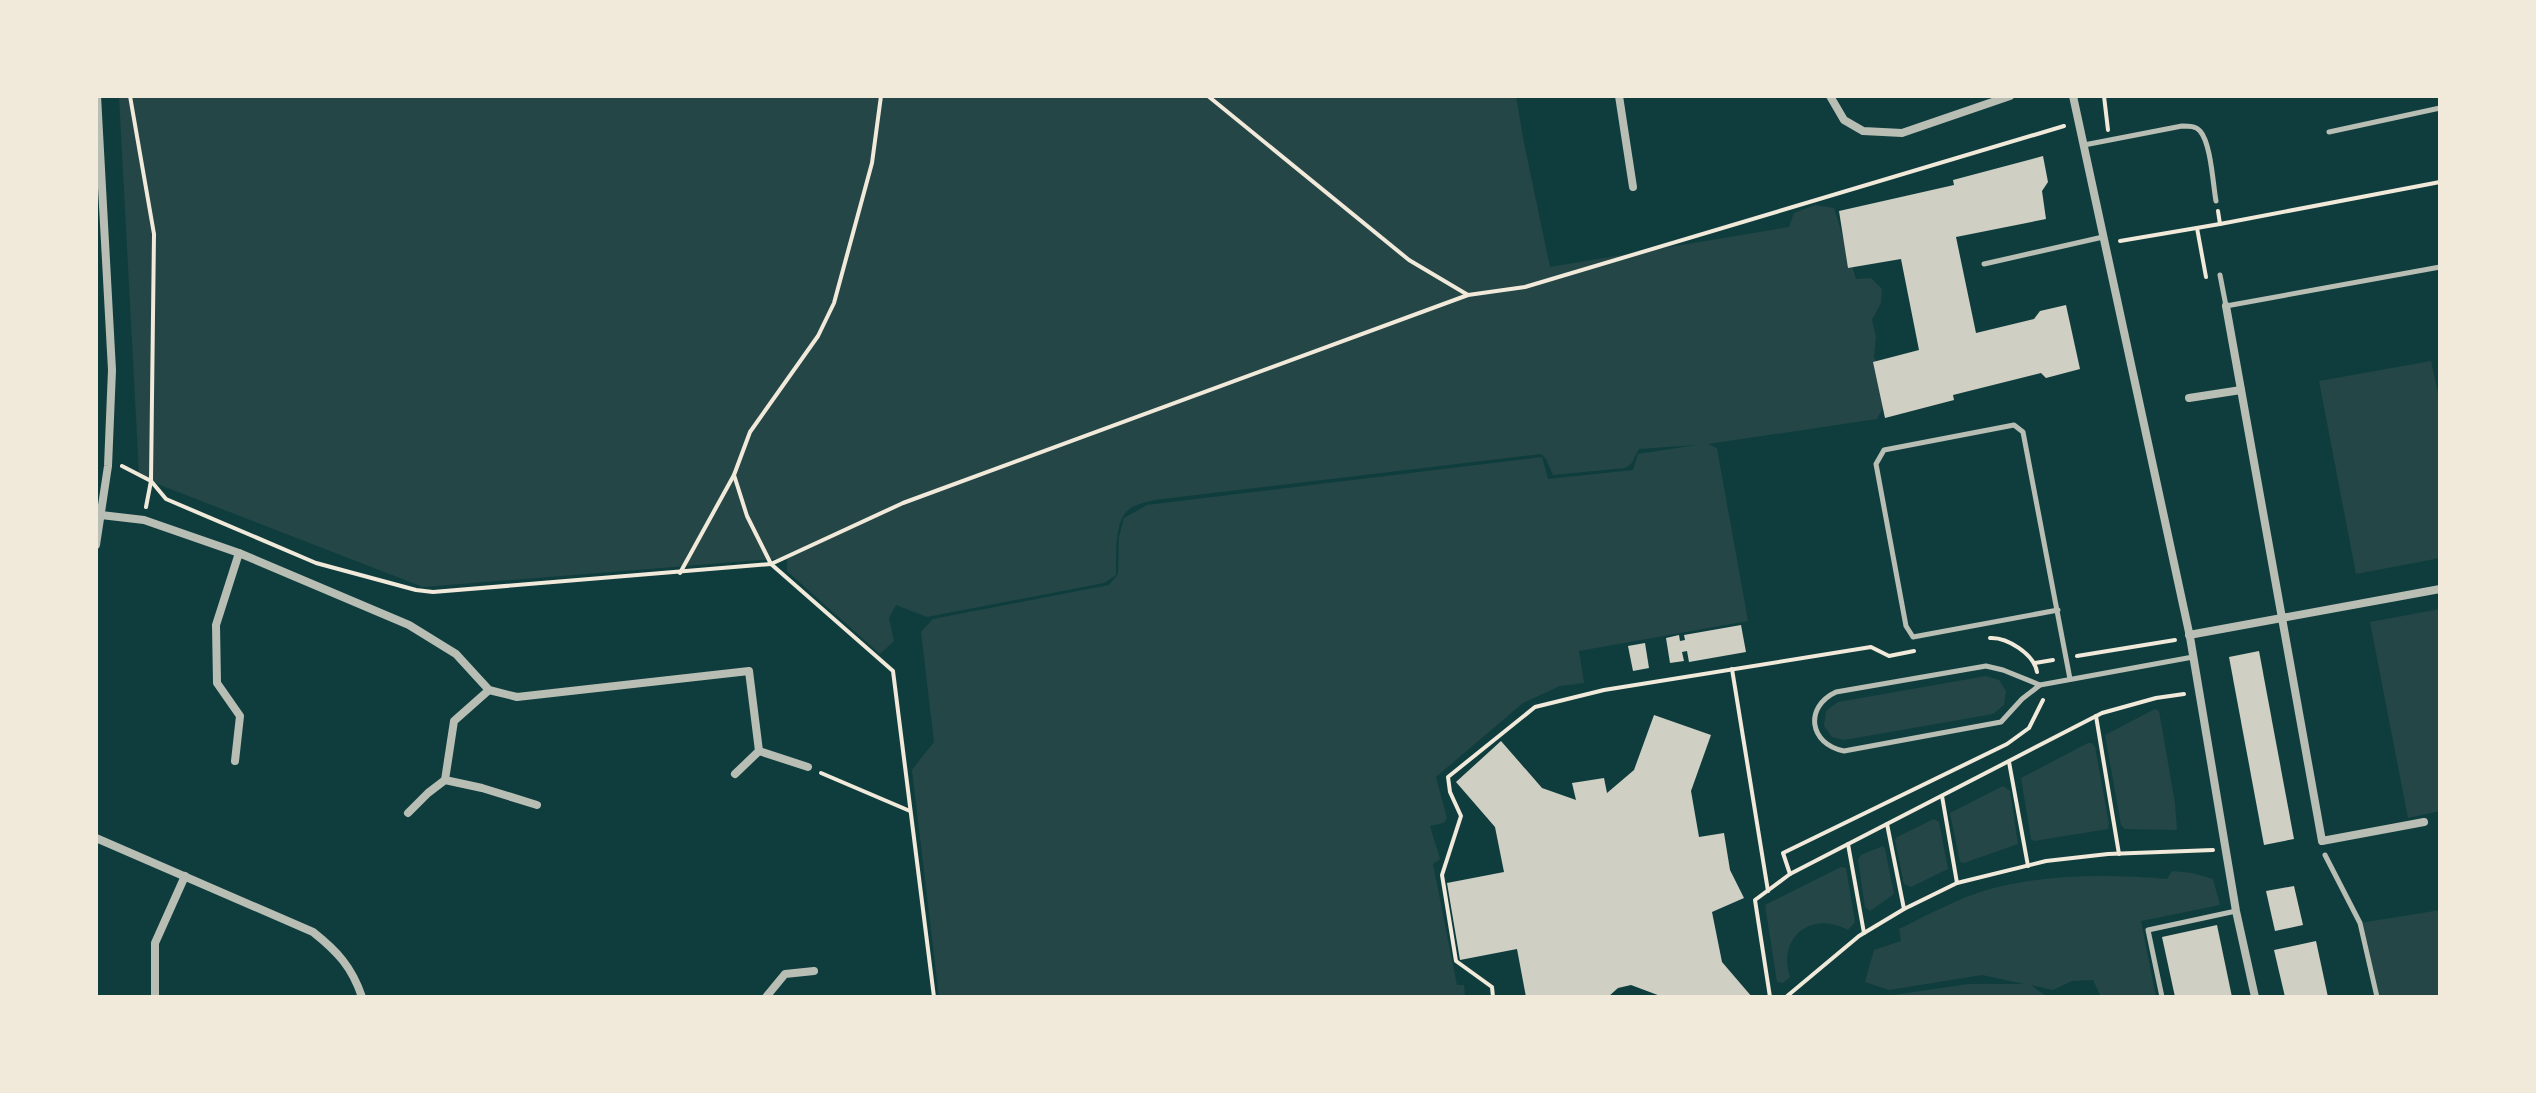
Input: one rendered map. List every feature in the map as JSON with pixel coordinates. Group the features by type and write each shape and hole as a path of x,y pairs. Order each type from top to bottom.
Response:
{"street":[{"path":"96,545 108,466 112,370 97,96"},
{"path":"1619,96 1633,187"},
{"path":"1830,96 1844,120 1863,131 1902,133 2010,96"},
{"path":"2073,96 2189,636 2236,911 2255,997"},
{"path":"2226,306 2322,841 2424,822"},
{"path":"2189,398 2241,390"},
{"path":"101,515 144,520 239,553 409,625 456,654 489,690 517,697 749,671 759,751"},
{"path":"235,761 240,716 217,683 216,625 239,553"},
{"path":"2189,636 2440,589"},
{"path":"408,813 445,780 454,721 489,690"},
{"path":"759,751 808,767"},
{"path":"735,774 759,751"},
{"path":"445,780 537,805"},
{"path":"96,838 313,932 338,952 362,997"},
{"path":"155,997 155,943 185,876"},
{"path":"766,997 785,974 814,971"}],"lane":[{"path":"2329,132 2440,108"},
{"path":"2084,145 2182,126 2193,127 2201,132 2206,143 2216,201"},
{"path":"1984,264 2104,240"},
{"path":"2220,275 2226,306 2440,267"},
{"path":"2058,610 1913,637 1906,626 1876,464 1884,450 2014,425 2023,432 2058,610 2070,679"},
{"path":"2040,685 1986,666 1836,692 1817,708 1815,725 1817,733 1828,746 1844,751 2001,722 2040,685 2193,657"},
{"path":"2325,855 2360,923 2377,997"},
{"path":"2162,997 2148,930 2236,911"}],"path":[{"path":"130,96 154,234 151,481 144,520"},
{"path":"680,573 734,475 750,432 818,336 834,303 872,163 881,96"},
{"path":"1208,96 1409,260 1468,295"},
{"path":"2104,96 2109,140"},
{"path":"151,481 166,499 316,563 416,590 433,592 771,564 903,503 1468,295 1525,287 2078,121"},
{"path":"2104,240 2197,228 2440,182"},
{"path":"2216,201 2220,224"},
{"path":"2197,228 2206,277 2220,275"},
{"path":"734,475 747,516 771,564 893,671 934,997"},
{"path":"2035,663 2189,636"},
{"path":"1790,874 1783,853 2007,744 2029,728 2043,700 2035,663 2018,648 1998,638 1983,638"},
{"path":"1493,997 1492,987 1456,961 1442,875 1461,816 1450,792 1448,777 1535,707 1604,690 1871,647 1889,656 1920,650"},
{"path":"1732,669 1768,891"},
{"path":"1770,997 1755,900 1790,874 2096,716 2156,698 2200,691"},
{"path":"2096,716 2119,854"},
{"path":"2008,761 2028,866"},
{"path":"808,767 910,811"},
{"path":"1942,796 1957,883"},
{"path":"1887,824 1904,909"},
{"path":"1848,844 1864,933"},
{"path":"1786,997 1864,933 1957,883 2028,866 2119,854 2227,849"}],"shaded area":[{"path":"119,96 1516,96 1550,267 1789,227 1794,213 1815,205 1834,208 1856,279 1871,278 1882,289 1881,303 1872,320 1876,337 1874,357 1884,377 1886,402 1877,419 1708,444 1717,448 1748,621 1579,651 1584,683 1560,686 1523,703 1436,777 1447,818 1444,823 1430,826 1440,859 1433,864 1457,985 1464,985 1465,997 939,997 912,770 934,742 921,632 933,619 1109,585 1118,574 1119,537 1124,518 1147,505 1542,457 1548,479 1633,470 1638,454 1696,445 1639,449 1631,464 1625,468 1553,475 1541,454 1141,503 1121,520 1116,552 1116,575 1104,583 927,617 896,605 889,618 894,641 880,654 787,571 787,558 423,587 160,485 139,474"},
{"path":"2431,361 2440,403 2440,558 2356,574 2319,381"},
{"path":"2440,609 2440,811 2408,818 2370,622"},
{"path":"1986,676 1999,680 2006,691 2004,705 1993,714 1844,740 1832,737 1824,726 1826,711 1838,702"},
{"path":"2155,709 2159,711 2177,830 2125,829 2121,825 2105,735"},
{"path":"2088,743 2095,747 2108,829 2034,841 2031,839 2021,778"},
{"path":"2003,786 2010,791 2018,844 1960,862 1950,813"},
{"path":"1934,819 1939,822 1948,869 1911,887 1904,884 1895,840"},
{"path":"1883,846 1894,894 1870,911 1865,907 1858,860 1861,855"},
{"path":"1841,867 1846,868 1855,922 1848,930 1822,923 1801,931 1793,939 1789,950 1787,963 1790,977 1783,983 1777,982 1765,905"},
{"path":"2172,871 2213,879 2220,905 2141,921 2156,997 2101,997 2093,980 2072,981 2053,990 2031,985 2047,997 1880,997 1968,984 2024,984 1982,975 1889,990 1865,982 1874,950 1901,941 1899,929 1978,893 2055,878 2122,876 2167,879"},
{"path":"2440,910 2440,997 2377,997 2360,923"}],"building":[{"path":"2043,156 2048,182 2042,191 2046,219 1956,237 1976,333 2034,319 2040,311 2066,305 2080,369 2046,378 2041,373 1953,395 1954,400 1885,418 1873,362 1919,350 1901,259 1848,268 1839,211 1954,185 1953,180"},
{"path":"1741,625 1746,652 1689,662 1687,651 1682,652 1684,661 1670,663 1666,638 1679,635 1680,641 1685,640 1684,635"},
{"path":"1645,643 1649,668 1633,671 1628,646"},
{"path":"2259,651 2294,839 2264,845 2229,657"},
{"path":"1654,715 1711,735 1691,791 1699,837 1724,833 1730,870 1744,898 1712,912 1722,962 1752,997 1663,997 1631,985 1618,988 1608,997 1526,997 1517,949 1460,960 1447,883 1504,872 1495,827 1456,782 1501,741 1542,788 1576,800 1572,783 1604,778 1607,793 1634,770"},
{"path":"2294,886 2303,925 2275,931 2266,891"},
{"path":"2217,925 2232,997 2175,997 2162,937"},
{"path":"2316,941 2328,997 2285,997 2274,950"}]}
